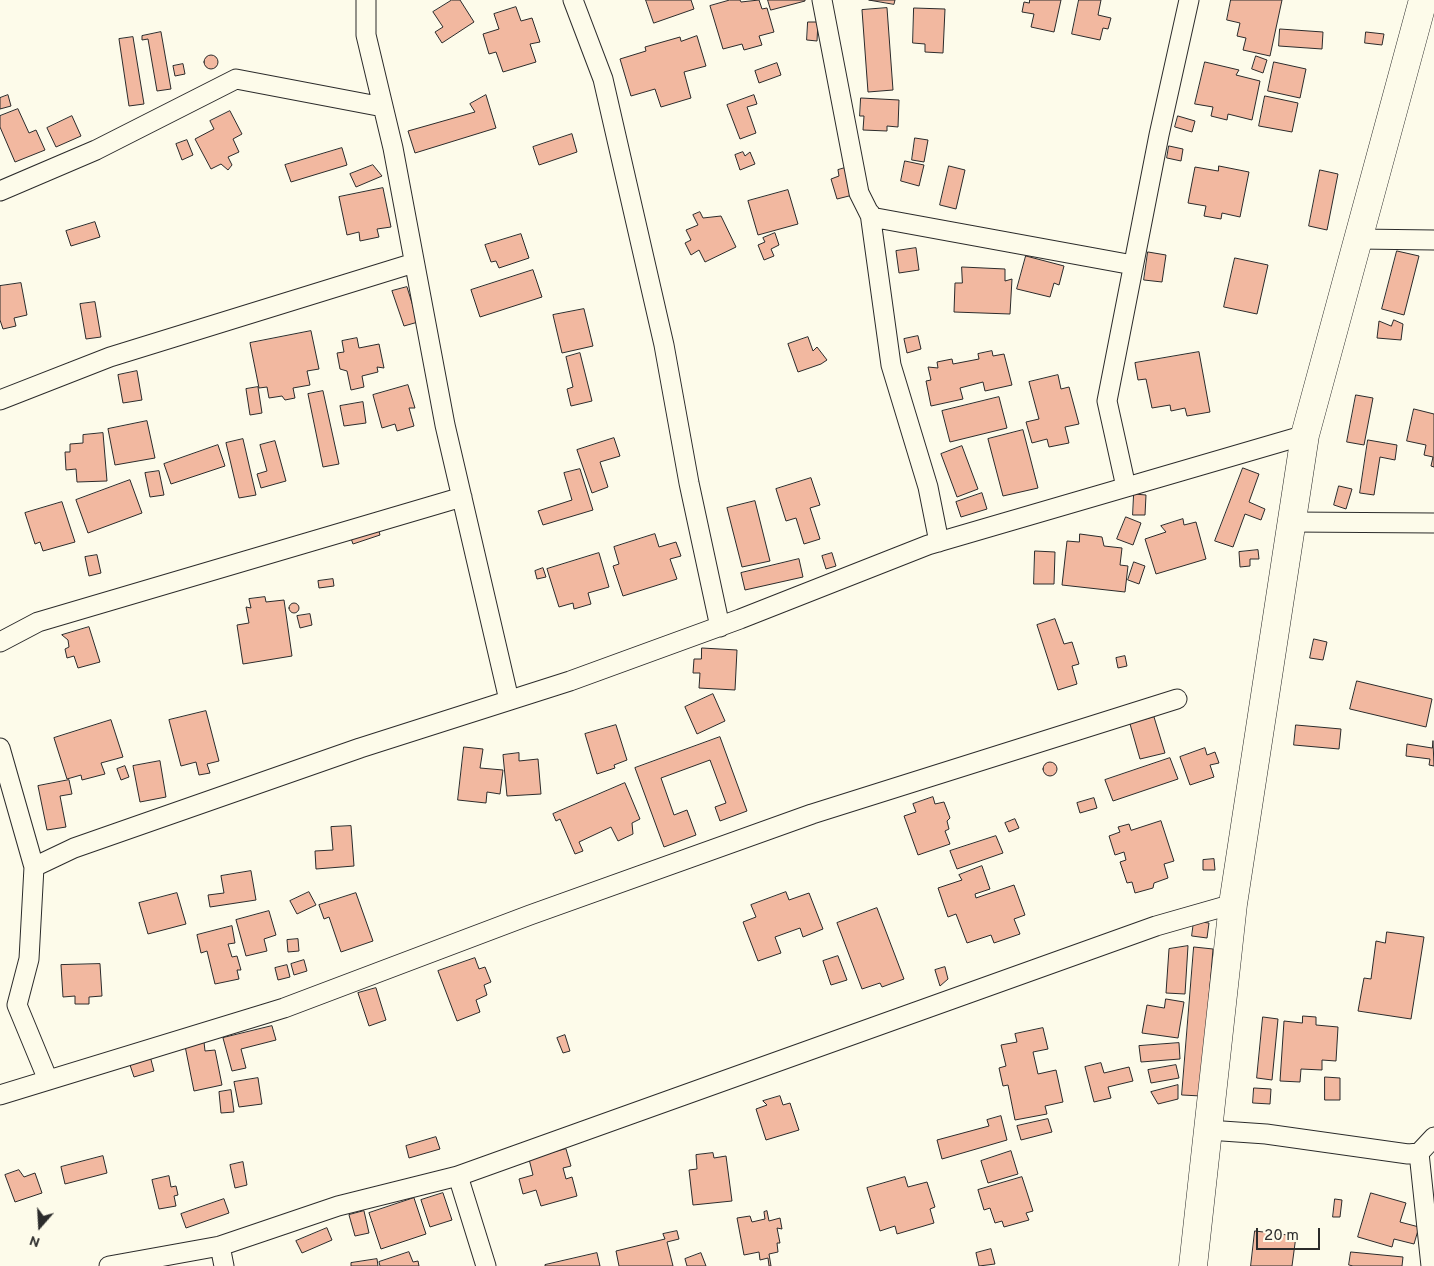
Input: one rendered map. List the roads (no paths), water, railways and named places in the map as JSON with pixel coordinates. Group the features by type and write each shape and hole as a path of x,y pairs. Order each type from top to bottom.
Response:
{"street":[{"path":"366,0 366,35 383,107 445,426 509,700"},
{"path":"573,0 604,79 664,345 689,483 720,626"},
{"path":"822,0 859,193 871,216 1133,265"},
{"path":"1126,487 1107,401 1133,265 1189,0"},
{"path":"1193,1266 1233,904 1306,435 1358,239 1426,5"},
{"path":"0,191 96,150 236,79 383,107"},
{"path":"870,213 891,365 928,488 939,542"},
{"path":"1358,239 1434,240"},
{"path":"0,400 110,357 414,263"},
{"path":"34,867 74,848 360,748 570,681 939,542 1306,435"},
{"path":"0,642 38,622 462,497"},
{"path":"1292,522 1434,523"},
{"path":"0,1095 284,1008 530,915 812,814 1177,699"},
{"path":"0,748 34,867 29,959 17,1005 48,1080"},
{"path":"109,1266 220,1246 338,1206 458,1176 594,1126 753,1072 1156,926 1233,904"},
{"path":"1208,1130 1266,1134 1408,1154 1419,1153 1434,1137"},
{"path":"1419,1153 1432,1265"},
{"path":"458,1176 486,1266"},
{"path":"220,1246 224,1266"}]}
